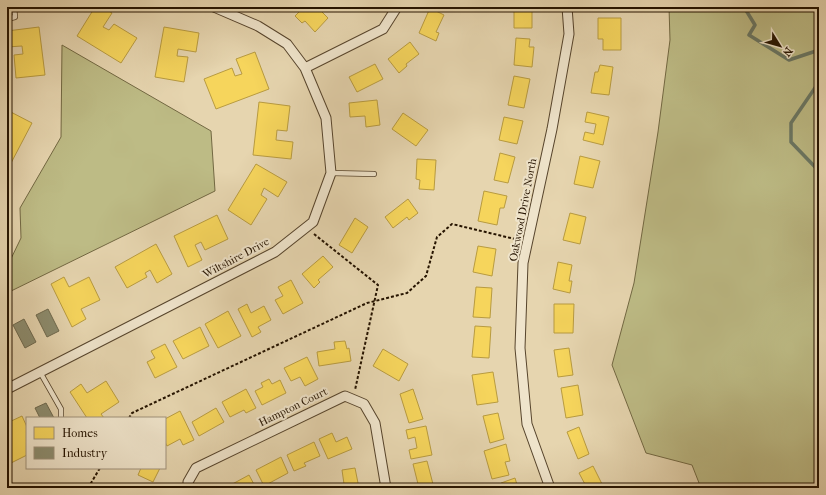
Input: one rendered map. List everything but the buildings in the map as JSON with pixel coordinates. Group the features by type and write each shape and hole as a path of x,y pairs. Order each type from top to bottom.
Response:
{"street":[{"name":"Wiltshire Drive","path":"7,389 275,252 314,222 331,173 326,118 305,68 288,44 258,26 214,7"},
{"path":"305,68 383,29 397,7"},
{"name":"Oakwood Drive North","path":"550,488 527,424 520,348 523,263 552,129 569,34 567,7"},
{"name":"Hampton Court","path":"188,488 188,482 196,468 345,396 353,399"},
{"path":"353,399 364,404 374,423 386,488"}],"lane":[{"path":"7,18 15,17 14,7"},
{"path":"331,173 374,174"},
{"path":"40,372 61,410 61,417"}],"path":[{"path":"130,417 132,413 367,303 407,293 426,276 437,237 452,224 528,243"},
{"path":"306,227 378,285 353,399"},
{"path":"88,488 99,469"}],"shaded area":[{"path":"669,7 819,7 819,488 701,488 692,465 646,453 612,365 634,283 658,132 670,40"},
{"path":"62,45 211,131 215,191 7,293 7,267 21,238 20,208 61,137"}],"waterway":[{"path":"744,7 755,25 749,35 789,60 816,51 819,54"},
{"path":"819,82 791,123 791,142 817,169 819,168"}]}
